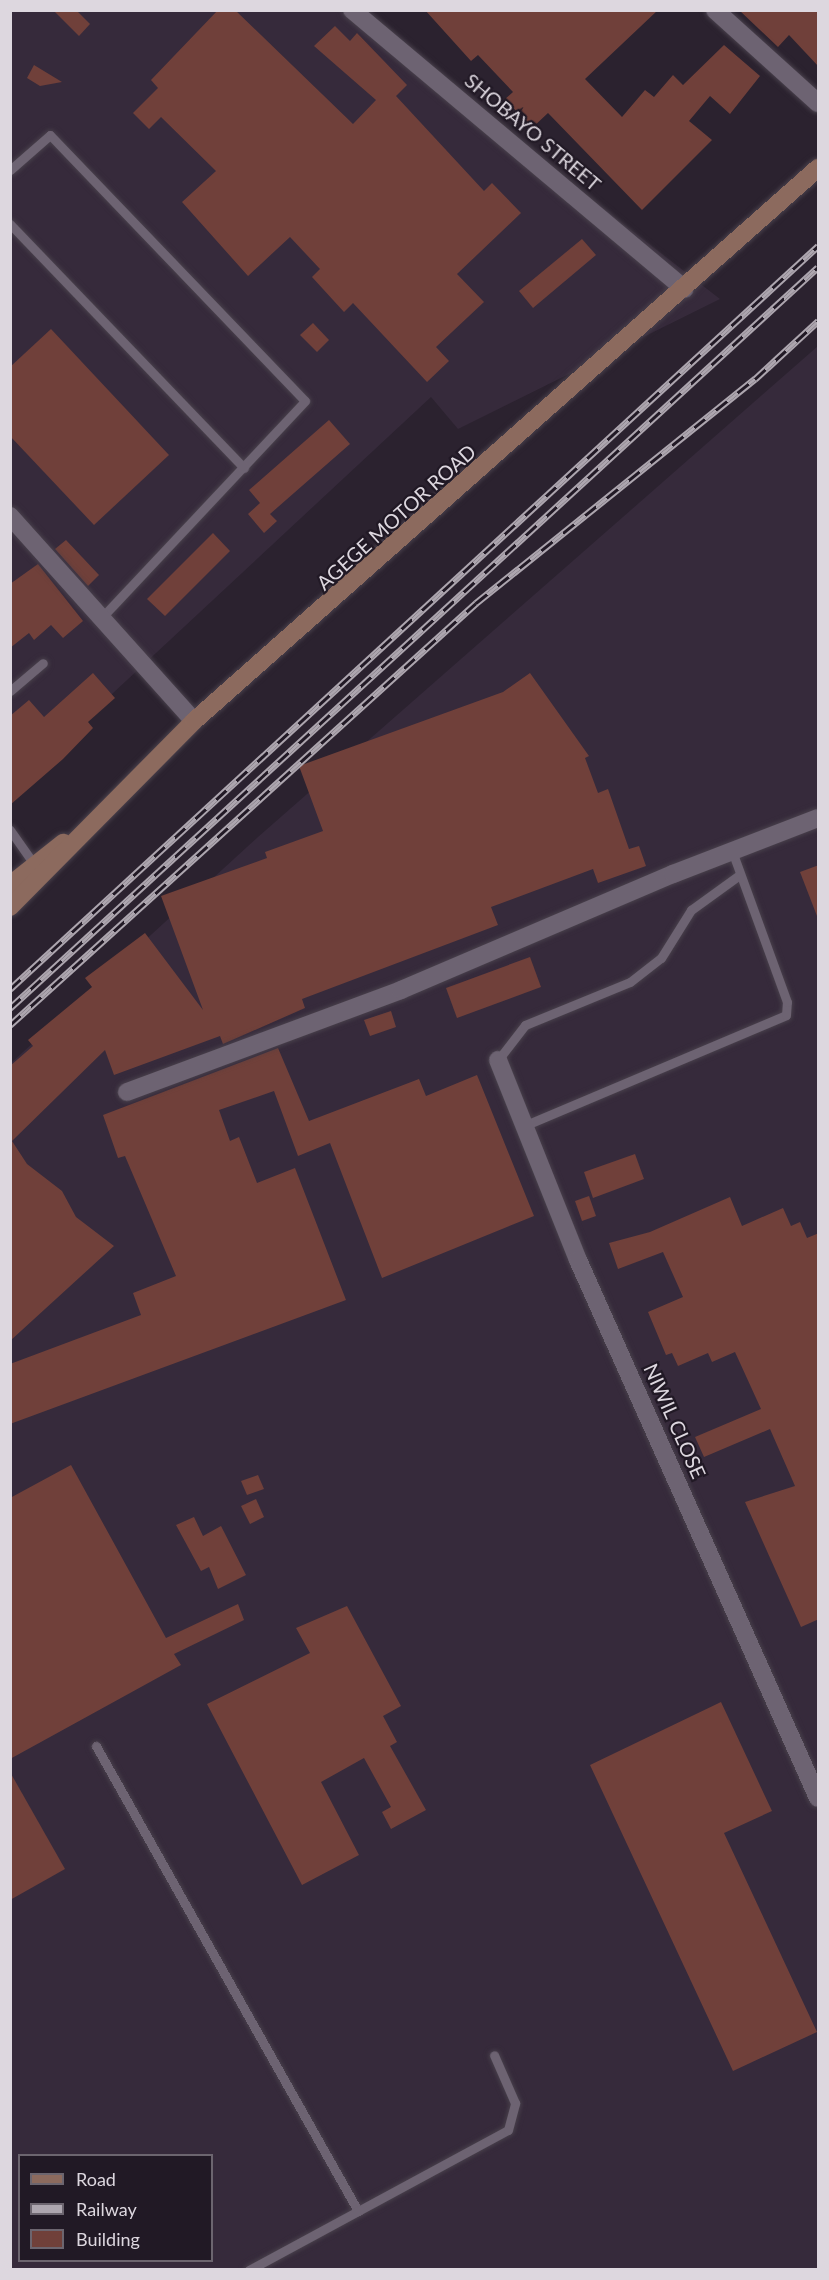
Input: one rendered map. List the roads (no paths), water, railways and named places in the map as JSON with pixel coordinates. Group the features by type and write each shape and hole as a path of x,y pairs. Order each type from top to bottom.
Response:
{"main road":[{"name":"AGEGE MOTOR ROAD","path":"10,907 84,828 194,721 685,289 819,168"},
{"path":"10,885 34,864 84,828"}],"street":[{"name":"SHOBAYO STREET","path":"352,10 685,289"},
{"path":"715,10 819,103"},
{"path":"10,516 194,721"},
{"path":"127,1092 401,990 732,851 819,818"},
{"name":"NIWIL CLOSE","path":"498,1060 526,1125 578,1260 819,1798"}],"lane":[{"path":"10,170 50,135 305,401 102,617"},
{"path":"10,224 244,468"},
{"path":"10,691 43,663"},
{"path":"10,830 34,864"},
{"path":"526,1125 786,1015 787,1002 738,876 732,851"},
{"path":"498,1060 525,1025 630,982 661,958 691,910 738,876"},
{"path":"96,1746 358,2211"},
{"path":"249,2270 508,2130 515,2103 494,2055"}],"railway":[{"path":"10,989 818,246"},
{"path":"10,1008 818,267"},
{"path":"10,1025 476,603 755,379 818,321"}]}
